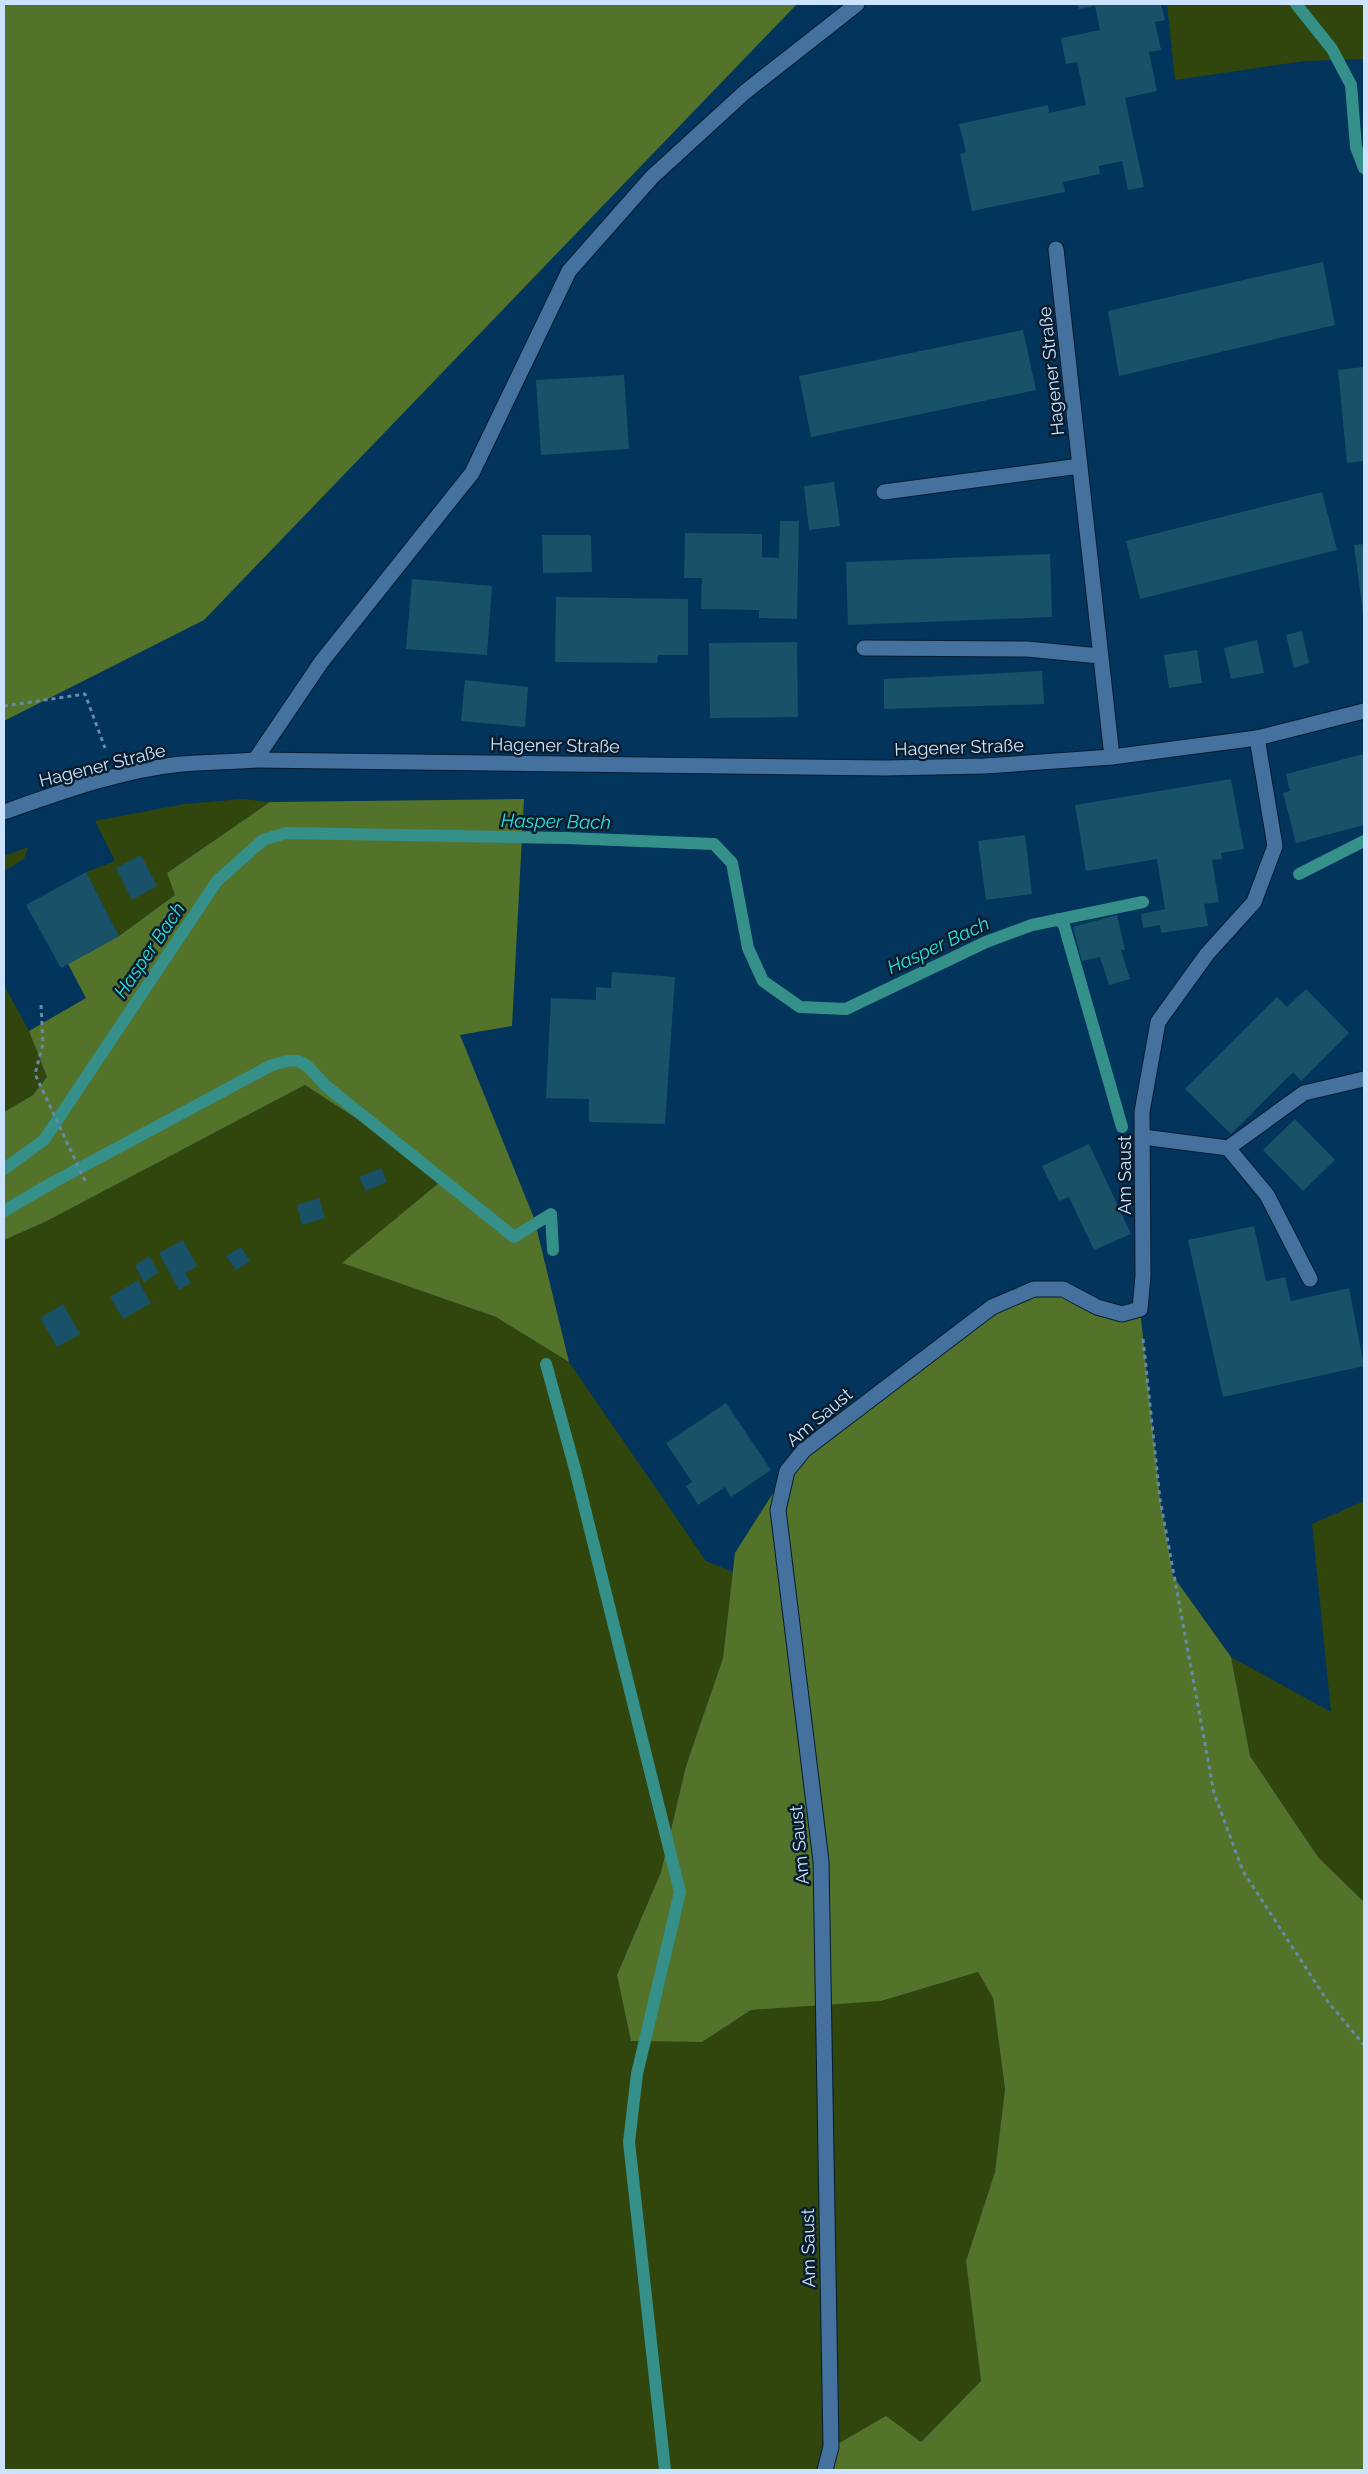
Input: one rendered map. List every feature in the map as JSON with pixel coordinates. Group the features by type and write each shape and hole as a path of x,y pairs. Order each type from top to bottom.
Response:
{"street":[{"path":"255,760 322,661 472,473 569,271 652,177 746,92 857,4"},
{"name":"Hagener Straße","path":"1056,249 1112,758"},
{"path":"884,492 1080,466"},
{"path":"864,648 1027,649 1100,656"},
{"name":"Hagener Straße","path":"4,812 60,792 116,777 180,764 255,760 885,768 986,766 1112,758 1257,738 1364,711"},
{"name":"Am Saust","path":"824,2470 831,2447 821,1861 778,1510 788,1471 804,1450 992,1307 1034,1289 1053,1289 1063,1290 1097,1307 1122,1314 1140,1308 1143,1276 1142,1112 1158,1022 1207,954 1254,902 1275,846 1257,738"},
{"path":"1228,1148 1304,1093 1364,1079"},
{"path":"1143,1137 1228,1148 1268,1195 1310,1279"}],"path":[{"path":"4,706 85,694 116,777"},
{"path":"41,1005 43,1044 35,1074 86,1183"},
{"path":"1140,1308 1160,1499 1214,1793 1243,1871 1328,2002 1364,2045"}],"green space":[{"path":"4,4 797,4 204,620 4,721"},
{"path":"1167,4 1364,4 1364,59 1305,61 1175,80"},
{"path":"243,799 270,802 167,873 175,895 119,936 86,872 115,861 95,821 184,804"},
{"path":"524,799 512,1026 460,1035 534,1218 569,1362 496,1317 342,1263 446,1177 305,1085 45,1222 4,1240 4,1112 33,1095 47,1077 29,1031 86,998 68,964 119,936 175,895 167,873 270,802"},
{"path":"28,847 24,859 4,871 4,856"},
{"path":"4,985 29,1031 47,1077 33,1095 4,1112"},
{"path":"305,1085 446,1177 343,1263 496,1317 569,1362 706,1561 733,1572 723,1658 686,1766 661,1872 617,1975 631,2041 702,2042 751,2010 815,2005 826,2447 820,2470 4,2470 4,1240 45,1222"},
{"path":"1063,1289 1097,1307 1140,1309 1160,1499 1173,1576 1231,1657 1250,1756 1318,1857 1364,1902 1364,2470 829,2470 836,2445 886,2416 921,2442 981,2381 966,2261 995,2172 1005,2089 993,1998 978,1972 881,2001 751,2010 702,2042 631,2041 617,1975 661,1872 686,1766 723,1658 735,1553 787,1471 992,1307"},
{"path":"1364,1501 1364,1902 1318,1857 1250,1756 1231,1657 1331,1712 1312,1524"},
{"path":"978,1972 993,1998 1005,2089 995,2172 966,2261 981,2381 921,2442 836,2445 823,2004 881,2001"}],"building":[{"path":"1077,4 1161,4 1165,20 1155,22 1161,50 1149,52 1157,91 1125,98 1144,187 1128,190 1122,161 1099,166 1100,174 1063,182 1065,192 972,211 960,154 966,152 959,124 1048,105 1049,113 1086,105 1077,62 1066,64 1061,38 1100,30 1095,6 1079,9"},
{"path":"1323,262 1335,325 1119,376 1108,311"},
{"path":"1023,330 1036,390 811,437 799,376"},
{"path":"1364,367 1364,461 1347,463 1338,370"},
{"path":"624,375 629,449 541,455 536,380"},
{"path":"834,482 840,526 809,530 804,486"},
{"path":"1322,492 1337,550 1140,599 1126,541"},
{"path":"780,521 799,521 797,619 759,618 759,610 701,609 702,578 684,578 685,533 762,534 762,557 779,558"},
{"path":"542,535 591,535 592,572 543,573"},
{"path":"1364,544 1364,613 1363,613 1354,545"},
{"path":"1050,554 1052,617 848,625 846,562"},
{"path":"412,579 492,586 487,655 406,649"},
{"path":"556,597 688,599 688,655 658,655 657,663 555,662"},
{"path":"1302,631 1309,663 1294,668 1286,635"},
{"path":"1257,640 1264,673 1231,679 1224,648"},
{"path":"797,642 798,717 710,718 709,643"},
{"path":"1197,650 1202,683 1169,688 1164,655"},
{"path":"1042,671 1044,704 884,709 884,679"},
{"path":"465,680 528,687 525,727 461,721"},
{"path":"1364,754 1364,825 1296,843 1283,793 1290,791 1286,774"},
{"path":"1231,779 1244,849 1221,853 1222,859 1212,860 1219,902 1204,904 1208,926 1161,933 1160,925 1143,928 1141,914 1165,909 1157,859 1086,871 1075,805"},
{"path":"1025,835 1032,894 986,900 978,841"},
{"path":"141,855 157,886 132,900 116,868"},
{"path":"86,872 119,936 61,968 26,905"},
{"path":"1117,915 1125,950 1121,950 1130,979 1109,985 1100,957 1082,961 1073,927"},
{"path":"612,972 675,977 665,1124 589,1122 589,1099 546,1098 551,998 596,1000 596,987 611,988"},
{"path":"1306,989 1349,1033 1301,1081 1293,1072 1231,1134 1185,1089 1277,997 1287,1007"},
{"path":"1295,1119 1335,1160 1303,1191 1263,1150"},
{"path":"1089,1144 1131,1234 1094,1250 1069,1197 1059,1201 1042,1166"},
{"path":"381,1168 387,1182 366,1191 359,1177"},
{"path":"319,1198 325,1218 302,1225 297,1205"},
{"path":"1254,1226 1266,1281 1285,1277 1291,1301 1349,1288 1364,1366 1223,1397 1188,1240"},
{"path":"183,1240 197,1266 185,1273 191,1283 179,1290 159,1253"},
{"path":"241,1247 250,1261 236,1270 226,1256"},
{"path":"149,1256 159,1272 144,1282 135,1266"},
{"path":"138,1280 151,1303 123,1319 110,1297"},
{"path":"63,1304 80,1334 57,1347 40,1318"},
{"path":"726,1403 771,1470 731,1497 725,1487 698,1505 686,1486 692,1482 666,1443"}],"waterway":[{"path":"1296,4 1332,49 1351,85 1356,147 1364,168"},
{"name":"Hasper Bach","path":"4,1169 44,1140 217,881 263,840 286,833 566,838 714,844 732,863 748,948 763,981 800,1007 846,1009 986,942 1032,925 1143,902"},
{"name":"Hasper Bach","path":"1299,874 1364,841"},
{"path":"1058,919 1064,925 1122,1127"},
{"path":"4,1211 50,1184 270,1066 281,1062 296,1061 307,1066 326,1086 514,1237 551,1214 553,1250"},
{"path":"546,1364 575,1469 680,1892 637,2074 629,2142 665,2470"}]}
